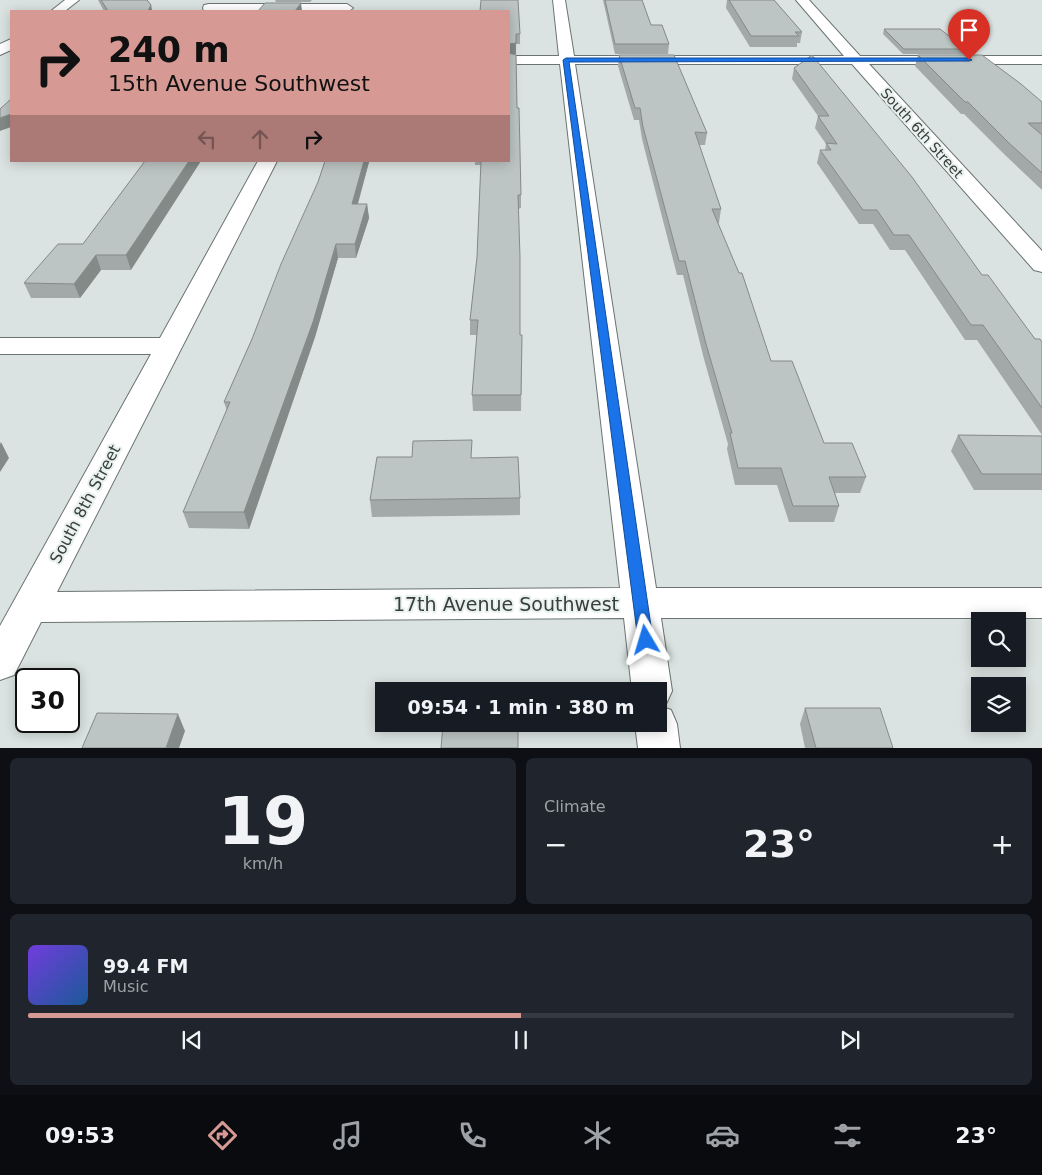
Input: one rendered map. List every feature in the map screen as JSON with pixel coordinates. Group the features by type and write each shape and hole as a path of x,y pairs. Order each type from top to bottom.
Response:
{"street":[{"path":"58,10 73,0"},
{"path":"559,0 651,682"},
{"name":"South 6th Street","path":"802,0 1042,265"},
{"path":"209,8 347,6"},
{"path":"510,60 1042,60"},
{"name":"South 8th Street","path":"0,663 267,162"},
{"path":"0,346 170,346"},
{"name":"17th Avenue Southwest","path":"30,607 641,603 1042,603"},
{"path":"657,732 659,748"}],"building":[{"path":"101,0 147,0 151,5 148,10 107,10"},
{"path":"481,0 518,0 520,34 516,34 516,43 510,44 510,10 480,10"},
{"path":"605,0 642,0 651,25 662,25 669,44 615,44"},
{"path":"729,0 774,0 802,32 795,32 799,36 751,36"},
{"path":"265,3 301,3 296,10 259,10"},
{"path":"884,29 940,29 966,49 904,49"},
{"path":"510,53 516,55 517,108 519,108 521,195 518,195 520,335 522,335 521,395 472,395 478,320 470,320 477,257 481,162 510,162"},
{"path":"619,55 674,55 707,133 695,132 721,209 712,209 739,273 742,273 771,361 792,361 824,443 852,443 866,477 829,477 839,506 793,506 781,468 738,468 730,433 732,433 706,344 685,261 679,261 643,127 640,108 635,108"},
{"path":"812,55 912,177 982,275 988,275 1035,339 1040,339 1042,342 1042,408 983,325 971,325 909,235 894,235 877,210 863,210 820,150 831,150 826,143 837,144 818,116 829,116 794,68"},
{"path":"918,55 982,55 1042,102 1042,123 1028,123 1042,135 1042,173 968,102 965,102"},
{"path":"10,100 10,114 0,118 0,109"},
{"path":"144,162 188,162 126,255 96,255 74,284 24,283 58,244 83,244"},
{"path":"325,162 364,162 352,204 367,204 355,244 336,244 313,322 244,512 183,512 230,402 224,402 252,339 281,264 318,182"},
{"path":"958,435 1042,436 1042,474 982,474"},
{"path":"472,440 471,458 518,457 520,498 370,500 377,457 412,457 413,441"},
{"path":"805,708 880,708 893,748 816,748"},
{"path":"97,713 178,714 166,748 82,748"},
{"path":"442,732 518,732 518,748 441,748"}],"route":[{"path":"646,640 566,60 969,60"}]}
